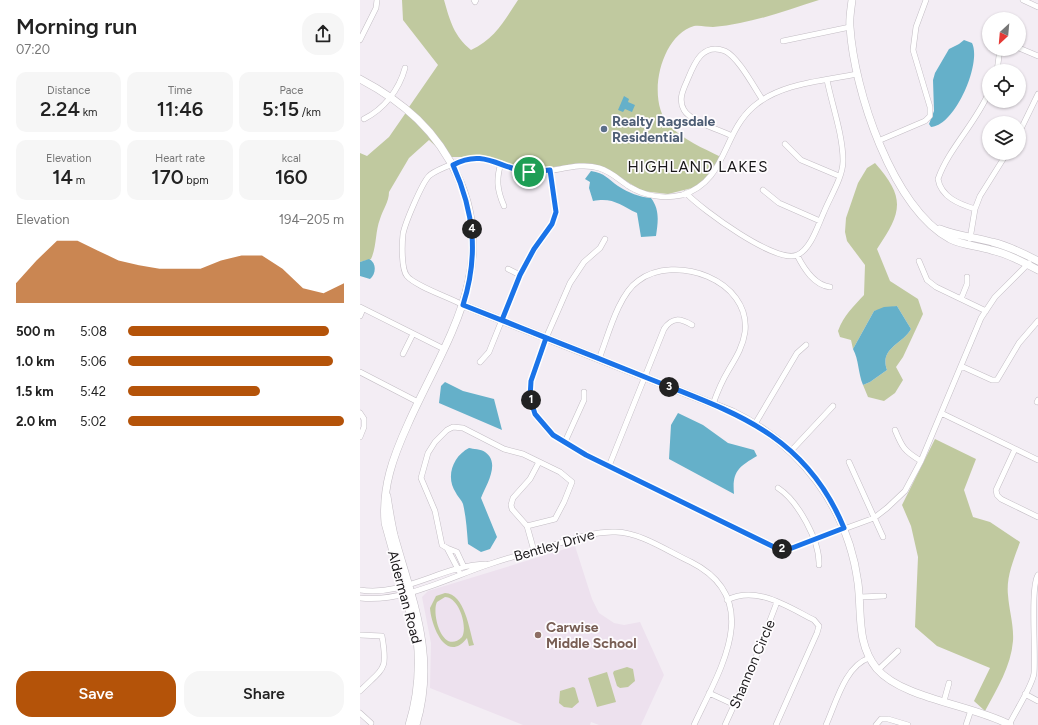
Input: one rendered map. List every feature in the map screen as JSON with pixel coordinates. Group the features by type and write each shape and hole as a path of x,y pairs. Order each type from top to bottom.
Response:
{"street":[{"path":"360,40 376,8 376,0"},
{"path":"852,0 850,27 857,74 878,141 894,174 911,202 927,222 950,239 1009,247 1035,260"},
{"path":"878,141 925,121 930,116 930,107 913,50 916,26 926,0"},
{"path":"1023,0 1038,7"},
{"path":"783,40 850,27"},
{"path":"732,136 693,118 684,109 681,101 682,92 697,59 710,50 718,50 731,55 762,99"},
{"path":"1026,51 1038,56"},
{"path":"364,119 371,115 391,96 402,79 405,68"},
{"path":"857,74 780,90 762,99 742,118 716,170 703,184 686,193 668,197 648,195 630,187 610,172 592,167 581,166 525,172 488,159 472,159 461,161 433,173 425,181 404,230 402,241 404,271 409,278 463,305 713,404 755,424 791,452 819,484 837,513 844,528 853,554 860,598 861,633 870,658 878,670 902,687 992,716 1009,725 1034,674 1037,647 1034,595 1038,575"},
{"name":"Alderman Road","path":"360,79 391,96 408,109 428,128 453,165 466,200 472,230 472,264 463,305 390,465 384,505 385,523 424,644 423,686 416,725"},
{"path":"686,193 708,213 771,252 784,256 797,255 806,248 820,221 839,176 843,160 841,142 827,80"},
{"path":"1026,119 1038,94"},
{"path":"975,208 953,200 943,192 938,180 943,167 969,128 982,105"},
{"path":"785,144 801,160 839,176"},
{"path":"970,241 975,208 988,181 1002,160"},
{"path":"501,163 497,183 498,192 504,206"},
{"path":"480,362 489,352 520,275 534,249 552,224 556,212 550,170"},
{"path":"763,190 778,203 820,221"},
{"path":"605,239 600,248 584,262 570,283 546,338 531,381 530,398 535,414 540,422 553,435 565,442 609,466 776,548 792,548 874,518 888,508 905,491 921,461 986,311 995,297 1027,264 1035,260"},
{"path":"970,241 1006,254 1038,270"},
{"path":"797,255 810,276 822,286 830,287"},
{"path":"920,261 927,280 936,287 986,311"},
{"path":"599,359 626,294 637,281 651,273 674,268 686,270 702,276 725,286 733,293 739,302 745,318 745,332 742,343 713,404"},
{"path":"508,269 520,275"},
{"path":"961,299 967,284 967,278"},
{"path":"360,316 362,308 444,349"},
{"path":"609,466 664,329 668,323 674,320 679,320 692,325"},
{"path":"961,366 992,380 1000,377 1018,343 1038,321"},
{"path":"403,354 413,334"},
{"path":"755,424 797,353 806,345"},
{"path":"360,372 418,402"},
{"path":"565,442 584,400 584,392"},
{"path":"791,452 833,406"},
{"path":"360,413 364,419 364,427 360,437"},
{"path":"942,413 1038,460"},
{"path":"464,567 460,556 442,545 434,511 421,478 428,453 443,433 453,427 463,428 504,449 523,454 560,472 572,482 555,519 527,526"},
{"path":"895,430 902,448 908,454 921,461"},
{"path":"1016,450 996,490 997,495 1001,499 1038,517"},
{"path":"534,551 527,526 512,509 511,505 513,498 530,479 539,462"},
{"path":"849,462 882,537"},
{"path":"778,488 787,494 798,509 814,540 820,558 819,565"},
{"name":"Bentley Drive","path":"360,590 407,588 461,576 489,564 585,535 603,532 617,532 642,538 702,569 716,582 727,600 732,618 731,640 726,655 694,725"},
{"path":"453,553 461,576"},
{"name":"Bentley Drive","path":"360,598 384,598 458,568 489,564"},
{"name":"Alderman Road","path":"407,588 419,652 417,691 409,725"},
{"name":"Shannon Circle","path":"727,600 748,595 762,596 814,620 819,628 776,725"},
{"path":"860,598 884,596"},
{"name":"Shannon Circle","path":"725,725 756,657 777,602"},
{"path":"360,635 382,636 386,657 385,664 381,670 360,691"},
{"path":"878,670 898,651"},
{"path":"826,725 853,668 862,661 870,658"},
{"path":"944,701 949,683"},
{"path":"709,693 734,705"},
{"path":"1025,694 1038,701"},
{"path":"966,725 971,710"},
{"path":"360,713 371,723"},
{"path":"876,725 881,719 888,718 908,725"}],"shaded area":[{"name":"Carwise Middle School","path":"575,546 592,599 599,613 614,623 624,625 640,622 664,675 641,725 599,725 591,722 590,725 523,725 430,688 431,643 422,597 428,591"}],"green space":[{"path":"402,0 444,0 453,28 460,39 471,50 479,46 493,35 518,0 819,0 770,16 737,24 713,27 694,26 682,32 673,42 665,55 660,70 658,100 662,114 669,125 680,135 721,157 714,169 702,182 692,188 668,194 642,191 605,168 574,164 534,170 521,169 488,157 451,157 429,126 409,107 438,65 403,20"},
{"path":"407,111 443,153 429,140 409,158 389,192 387,202 378,224 371,259 360,262 360,153 367,156 389,137"},
{"path":"875,163 892,186 896,196 897,205 896,215 892,225 877,249 890,281 918,299 923,314 903,357 896,367 903,380 895,393 884,401 868,397 863,385 887,370 885,363 886,356 911,329 897,306 874,311 853,349 851,340 840,337 838,331 846,316 864,295 865,265 847,241 845,232 846,218 858,183 867,168"},
{"path":"935,439 976,459 964,490 973,517 990,522 1020,542 1008,582 1008,595 1013,635 1012,650 1003,677 985,711 974,701 990,668 937,646 915,627 918,557 911,526 902,505"},
{"path":"445,593 452,595 457,599 465,613 474,645 469,646 467,638 459,645 452,647 446,645 441,640 433,624 430,608 436,596","holes":["445,597 450,598 461,613 464,627 462,637 455,641 449,641 444,637 437,623 436,615 437,602"]},
{"path":"627,667 633,669 635,681 628,687 620,688 617,686 613,673 614,671"},
{"path":"607,672 616,702 597,707 588,678"},
{"path":"573,687 575,688 579,702 572,708 564,707 559,703 560,691"}],"water":[{"path":"964,40 972,43 974,52 970,78 957,105 949,116 940,124 931,127 929,124 934,111 933,80 935,73 949,49"},
{"path":"624,96 629,99 628,102 635,105 632,112 625,109 623,112 618,110"},
{"path":"591,171 603,175 630,193 651,198 657,212 658,221 656,236 641,237 637,213 611,201 593,201 589,188 590,182 585,179"},
{"path":"369,259 372,261 375,269 374,274 370,279 360,276 360,262"},
{"path":"897,306 911,329 886,356 885,363 887,370 863,385 853,349 874,311 884,307"},
{"path":"445,382 463,391 494,399 502,430 439,403 441,386"},
{"path":"678,413 703,425 728,443 754,450 757,456 745,463 735,475 734,494 669,459 671,425"},
{"path":"469,448 485,452 490,457 492,462 489,481 481,498 497,537 490,549 481,552 468,544 463,504 453,487 451,480 452,468 455,462 463,452"}],"place":[{"name":"Realty Ragsdale Residential","path":"604,129"},
{"name":"Carwise Middle School","path":"538,635"}],"district":[{"name":"HIGHLAND LAKES","path":"698,167"}],"route":[{"path":"529,172 521,171 488,159 466,160 453,165 466,200 470,217 473,244 472,264 467,293 463,305 546,338 599,359 645,377 725,409 755,424 783,444 809,470 828,497 844,528 792,548 776,548 586,455 553,435 540,422 532,405 530,389 533,372 546,338 502,320 520,275 534,249 552,224 556,212 556,201 550,170 529,172"}]}
